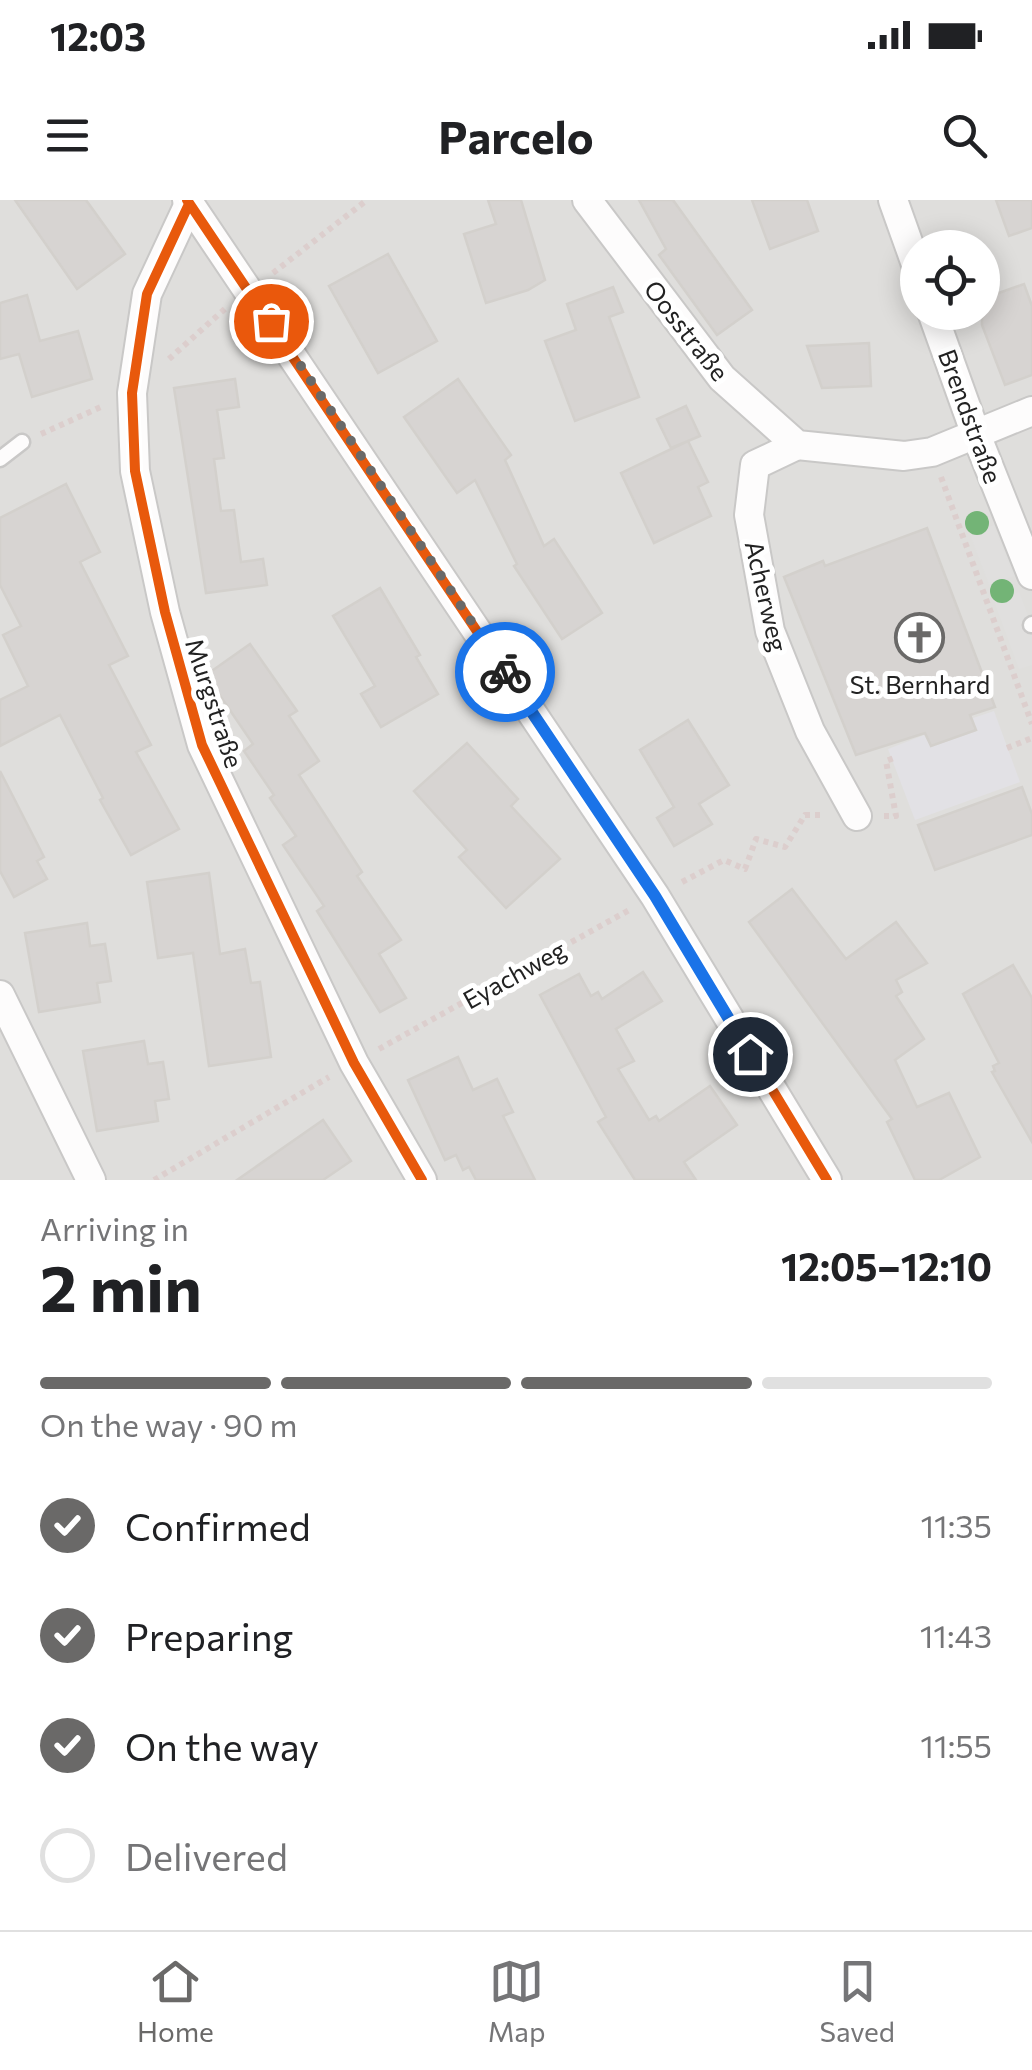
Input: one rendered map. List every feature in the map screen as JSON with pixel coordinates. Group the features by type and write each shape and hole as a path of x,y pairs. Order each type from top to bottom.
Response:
{"street":[{"name":"Oosstraße","path":"587,200 722,378 797,445"},
{"path":"892,200 903,230"},
{"path":"188,202 655,896 827,1180"},
{"name":"Murgstraße","path":"188,202 147,294 132,393 135,471 165,612 202,744 354,1063 422,1180"},
{"name":"Brendstraße","path":"938,330 1010,543 1032,575"},
{"path":"797,445 904,456 932,452 1032,411"},
{"name":"Acherweg","path":"797,445 755,465 749,514 770,631 810,732 857,816"},
{"path":"0,995 91,1180"}],"lane":[{"path":"0,459 22,442"}],"path":[{"path":"290,262 367,200"},
{"path":"22,442 132,393 213,317"},
{"path":"932,452 1032,724"},
{"path":"1007,748 1032,738"},
{"path":"894,758 886,761 896,816"}],"shaded area":[{"path":"0,200 1032,200 1032,1180 0,1180"},
{"path":"994,525 1014,576 989,585 970,535"},
{"path":"1019,592 1032,626 1032,665 1019,669 994,601"},
{"path":"994,711 1020,782 915,820 888,749 924,735 931,747 977,731 973,718"}],"building":[{"path":"15,200 86,200 125,254 77,289"},
{"path":"488,200 521,200 545,280 528,290 486,303 464,234 496,224"},
{"path":"639,200 673,200 752,310 717,335 659,255 666,249"},
{"path":"752,200 807,200 818,231 770,249"},
{"path":"996,200 1032,200 1032,228 1009,236"},
{"path":"388,254 437,341 378,373 329,286"},
{"path":"1024,284 1032,306 1032,375 1005,385 984,330 1000,330 1000,293"},
{"path":"613,287 623,312 609,317 639,397 575,421 545,341 576,330 567,304"},
{"path":"27,295 40,341 78,331 92,379 32,397 19,354 0,359 0,303"},
{"path":"869,343 871,386 822,388 807,346"},
{"path":"235,379 239,407 217,410 224,458 214,459 221,511 234,510 241,562 263,559 267,585 206,593 174,388"},
{"path":"458,379 511,455 505,460 544,546 554,539 602,613 562,639 514,566 517,564 475,480 457,493 404,417"},
{"path":"686,406 700,436 671,448 657,419"},
{"path":"688,441 708,482 698,487 711,516 654,543 621,473"},
{"path":"66,484 100,552 80,562 128,656 109,665 151,745 136,752 179,829 131,855 60,715 0,746 0,700 28,686 3,635 21,626 0,585 0,518"},
{"name":"St. Bernhard","path":"927,528 995,707 970,715 976,730 931,746 925,733 856,755 784,577"},
{"path":"380,588 438,694 381,727 361,694 375,686 333,616"},
{"path":"250,644 297,711 289,716 319,761 299,775 362,872 357,876 401,940 379,954 406,998 380,1012 317,911 324,906 283,845 296,836 244,751 253,744 206,675"},
{"path":"688,720 729,785 699,804 712,824 674,846 657,818 674,807 640,750"},
{"path":"467,743 518,799 511,806 560,859 506,908 459,857 467,850 414,791"},
{"path":"0,771 44,857 37,861 47,879 14,897 0,871"},
{"path":"1022,787 1032,814 1032,835 935,870 918,825"},
{"path":"209,873 220,954 245,949 251,983 260,982 271,1057 209,1066 193,953 158,958 147,882"},
{"path":"792,889 846,959 896,922 927,963 896,980 902,992 896,996 924,1039 895,1060 917,1107 949,1093 980,1157 939,1180 915,1180 887,1122 892,1119 749,922"},
{"path":"87,923 90,946 105,944 111,981 97,983 100,1002 39,1012 25,933"},
{"path":"1013,965 1032,998 1032,1142 992,1072 999,1063 963,994"},
{"path":"643,972 662,1001 616,1029 634,1061 618,1069 649,1120 656,1116 659,1121 710,1086 737,1125 684,1162 696,1180 635,1180 598,1122 606,1117 540,995 579,974 591,996 598,992 602,999"},
{"path":"144,1041 148,1064 163,1062 169,1099 155,1101 158,1121 97,1131 83,1051"},
{"path":"458,1057 473,1090 497,1079 513,1112 503,1116 535,1180 476,1180 469,1167 463,1170 456,1155 445,1160 408,1080"},
{"path":"323,1120 351,1161 323,1180 237,1180"}],"cycle path":[{"path":"187,200 655,896 827,1180"},
{"path":"189,204 147,294 132,393 135,471 165,612 202,745 354,1063 422,1180"}],"way so far":[{"path":"271,321 505,672"}],"place":[{"name":"St. Bernhard","path":"920,638"}],"route":[{"path":"505,672 655,896 750,1054"}]}
